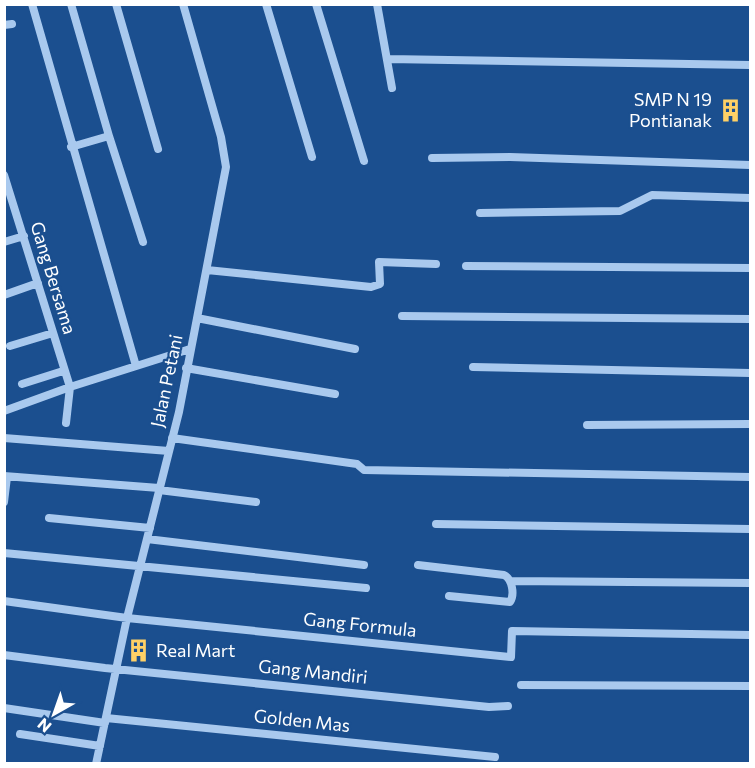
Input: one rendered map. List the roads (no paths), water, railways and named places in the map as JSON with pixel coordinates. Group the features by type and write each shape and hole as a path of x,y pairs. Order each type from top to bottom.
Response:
{"street":[{"path":"32,4 71,147 136,366"},
{"path":"71,4 109,136 143,242"},
{"path":"116,4 158,149"},
{"name":"Jalan Petani","path":"96,764 115,668 172,438 186,368 184,350 197,318 226,167 225,154 183,4"},
{"path":"266,4 312,157"},
{"path":"316,4 364,161"},
{"path":"377,4 392,88"},
{"path":"388,59 750,65"},
{"path":"71,147 109,136"},
{"path":"432,158 510,157 750,165"},
{"name":"Gang Bersama","path":"4,175 63,371 71,387"},
{"path":"480,213 620,211 652,195 750,198"},
{"path":"4,242 24,236"},
{"path":"207,270 370,287 380,284 379,262 436,264"},
{"path":"466,266 750,268"},
{"path":"4,295 38,283"},
{"path":"402,316 750,319"},
{"path":"197,318 355,349"},
{"path":"10,346 53,333"},
{"path":"4,411 184,350"},
{"path":"473,367 750,373"},
{"path":"186,368 335,394"},
{"path":"22,384 63,371"},
{"path":"66,423 71,387"},
{"path":"587,425 750,424"},
{"path":"4,438 169,451"},
{"path":"172,438 357,464 364,470 750,477"},
{"path":"4,502 6,476 159,489 256,502"},
{"path":"49,518 150,528"},
{"path":"436,524 750,530"},
{"path":"147,539 364,566"},
{"path":"4,553 139,568 366,588"},
{"path":"418,565 504,574 511,581 512,598 510,602 449,596"},
{"path":"511,581 750,583"},
{"name":"Gang Formula","path":"4,601 127,618 511,657 512,631 750,635"},
{"name":"Gang Mandiri","path":"4,655 478,706 508,706"},
{"path":"521,685 750,686"},
{"name":"Golden Mas","path":"4,708 106,721 495,757"},
{"path":"20,734 100,746"}],"place":[{"name":"SMP N 19 Pontianak","path":"730,110"},
{"name":"Real Mart","path":"138,651"}]}
